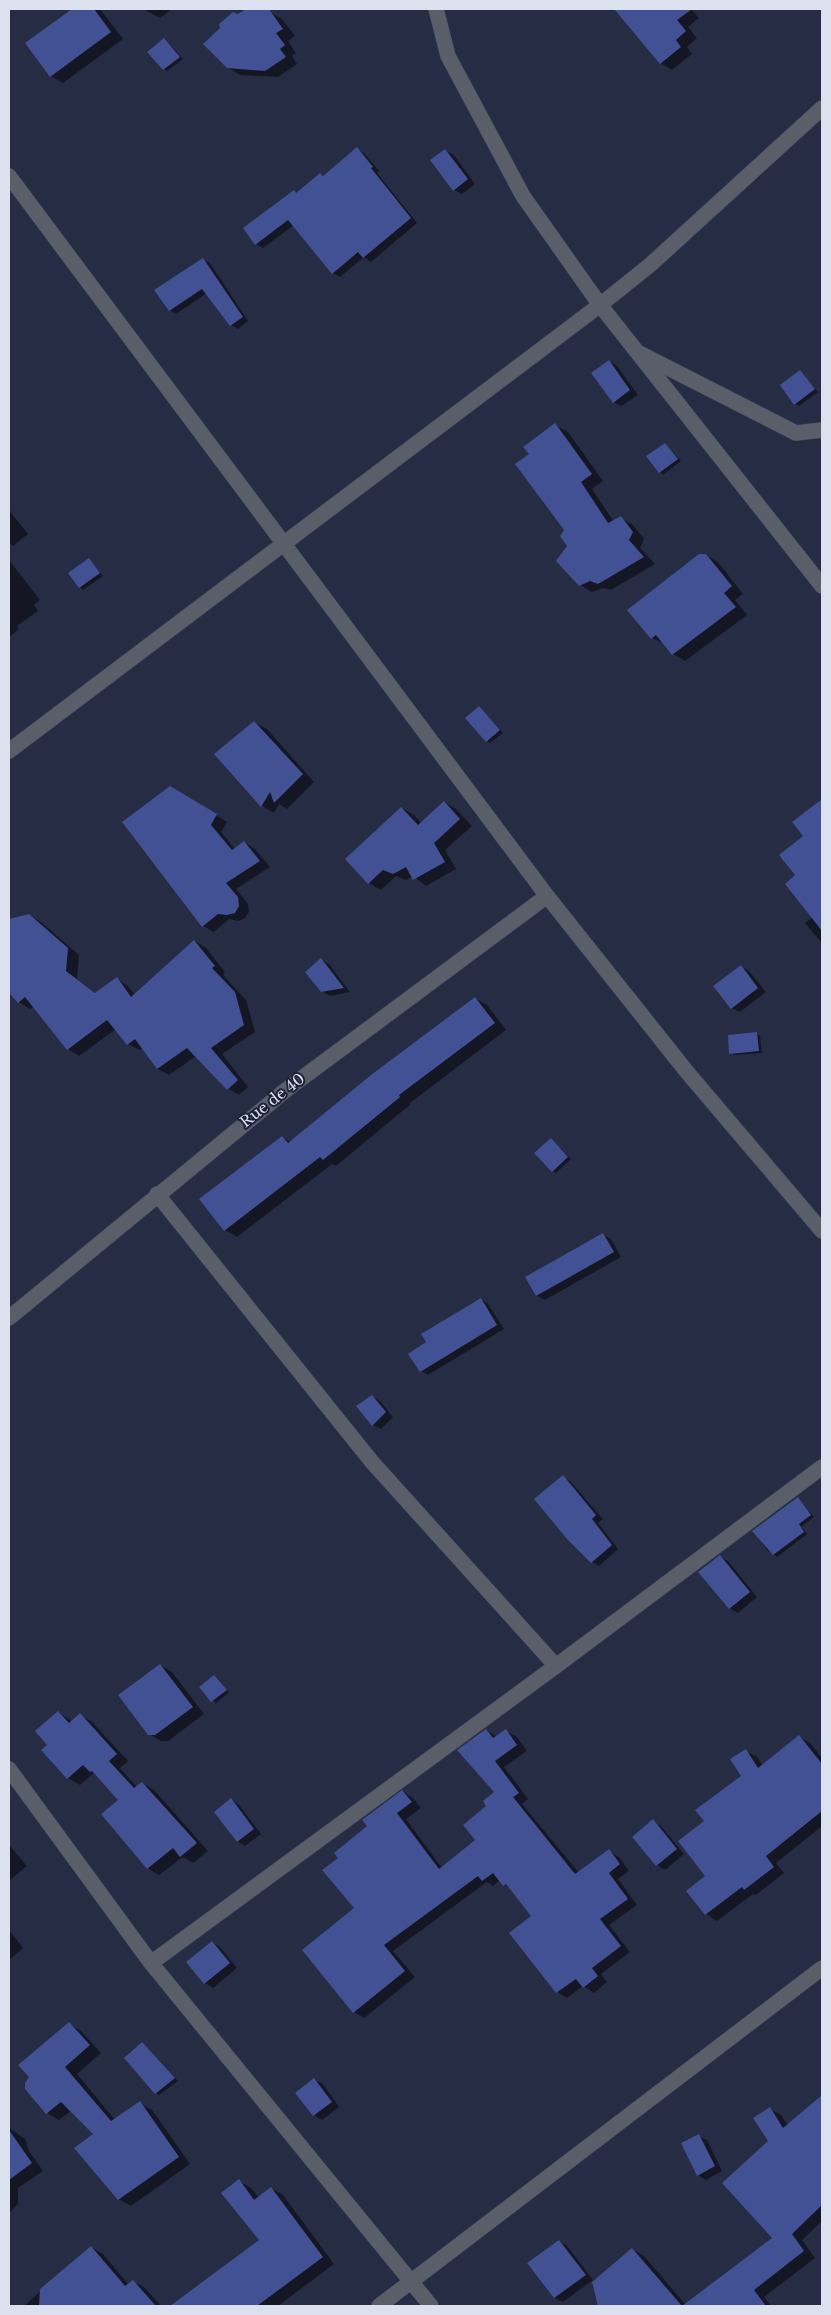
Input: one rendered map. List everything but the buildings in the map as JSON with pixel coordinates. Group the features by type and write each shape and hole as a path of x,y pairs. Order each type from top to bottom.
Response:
{"street":[{"path":"436,9 448,56 523,196 600,305 822,586"},
{"path":"9,750 600,305 650,265 822,108"},
{"path":"9,176 547,896 687,1072 822,1231"},
{"path":"636,351 796,433 822,430"},
{"name":"Rue de 40","path":"9,1318 157,1194 286,1090 547,896"},
{"path":"157,1194 372,1462 556,1666"},
{"path":"151,1963 556,1666 822,1467"},
{"path":"9,1769 151,1963 431,2306"},
{"path":"379,2306 822,1968"}]}
